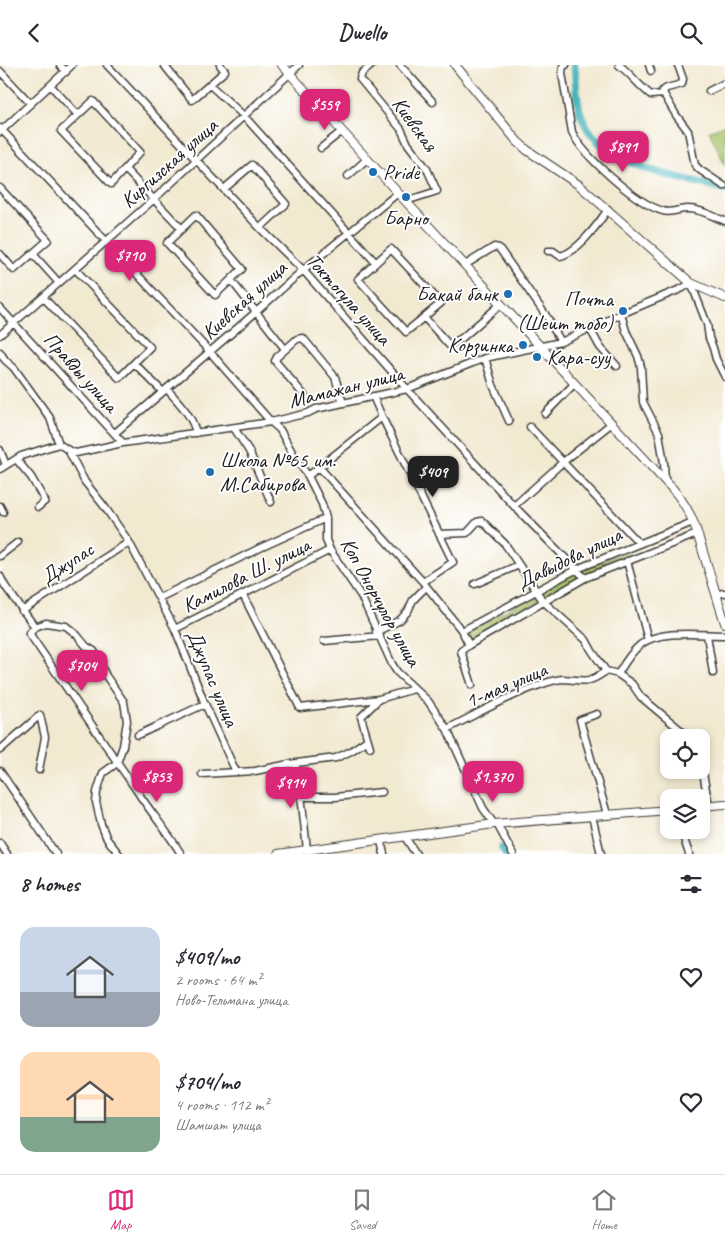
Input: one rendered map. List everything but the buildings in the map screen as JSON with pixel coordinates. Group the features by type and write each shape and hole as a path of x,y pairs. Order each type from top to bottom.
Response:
{"main road":[{"path":"282,65 540,348 676,491 694,522 725,623"},
{"path":"454,65 517,141 527,150 579,185 680,275 691,283 723,295"},
{"path":"710,806 725,804"},
{"path":"278,854 495,824 660,811"}],"street":[{"path":"60,65 66,72"},
{"path":"1,131 72,65"},
{"name":"Токтогула улица","path":"107,65 260,228 303,270 407,389 514,506 586,578"},
{"path":"164,65 192,100 225,71 220,65"},
{"name":"Киргизская улица","path":"0,335 154,200 298,65"},
{"path":"400,65 433,102"},
{"path":"566,65 563,66 562,73 572,132 576,141 602,170 644,202 662,211 672,213 690,209 725,221"},
{"path":"619,65 651,95 664,94"},
{"path":"678,65 683,79 682,84 662,91 688,131 695,165 724,185"},
{"name":"Киевская","path":"369,66 360,76 360,79 401,129 408,144 427,169 437,191 406,201"},
{"path":"0,71 31,104"},
{"path":"709,91 725,83"},
{"path":"51,85 78,115"},
{"path":"210,85 244,116 376,263"},
{"path":"93,101 140,152 111,184 61,131 78,115 93,101"},
{"name":"Коп Онорчулор улица","path":"1,131 210,352 270,423 280,430 294,456 308,476 322,504 326,518 326,540 330,550 361,597 397,672 428,701 447,729 483,808 513,854"},
{"path":"321,148 342,131"},
{"path":"348,176 367,159"},
{"path":"224,189 252,165 286,204 260,228"},
{"path":"125,169 182,229"},
{"path":"0,188 48,240 14,270 0,254"},
{"name":"Киевская улица","path":"115,433 303,270 398,193"},
{"path":"548,251 553,251 560,256 565,254 595,228 608,209"},
{"path":"196,215 242,269 231,280 215,295 167,243 196,215"},
{"path":"465,265 494,247 499,247 547,317 561,342"},
{"path":"392,249 441,303 406,332 358,279 376,263 392,249"},
{"path":"33,254 59,283"},
{"path":"43,297 119,379 150,347 75,269"},
{"path":"231,280 255,313 286,349"},
{"path":"691,283 707,324 709,338 714,348 716,359 725,377"},
{"name":"Мамажан улица","path":"68,450 76,453 123,443 270,423 343,403 407,389 485,359 561,342 691,283"},
{"path":"424,317 449,345 462,338 501,305"},
{"name":"Правды улица","path":"0,308 123,443"},
{"path":"621,314 641,367 644,402 659,433 665,481"},
{"path":"590,329 600,347 617,366"},
{"path":"304,395 275,361 276,357 297,339 303,338 336,377 343,403"},
{"path":"0,353 31,390 50,418 59,444 68,450"},
{"path":"485,359 493,385 509,421"},
{"path":"135,364 189,414 194,422 196,433"},
{"path":"545,413 574,384"},
{"path":"324,641 378,634 400,620 424,584 453,562 382,417 374,396"},
{"path":"308,476 382,417"},
{"path":"514,506 563,462 612,423"},
{"path":"530,427 639,543"},
{"path":"234,428 249,451 271,502"},
{"path":"0,469 16,459 59,444"},
{"path":"0,450 6,465"},
{"name":"Джупас улица","path":"68,450 84,482 104,506 129,542 159,598 175,629 205,704 236,772"},
{"path":"16,459 31,477 45,501 38,507"},
{"path":"320,468 424,584 462,631 469,645"},
{"path":"159,598 326,518"},
{"path":"439,534 467,533 477,522 482,521 505,544 543,601 586,640 606,671 618,674 632,684 641,697 679,729"},
{"name":"Давыдова улица","path":"462,631 577,569 694,522"},
{"path":"472,685 461,651 469,645 586,578 698,534"},
{"path":"0,556 18,542"},
{"name":"Джупас","path":"22,611 129,542"},
{"name":"Камилова Ш. улица","path":"175,629 330,550"},
{"path":"627,561 648,640"},
{"path":"475,584 509,571 519,565"},
{"path":"0,576 22,611 35,627"},
{"path":"716,594 725,593"},
{"path":"243,595 300,708 379,699 414,689"},
{"path":"119,854 104,832 96,802 103,773 117,763 123,746 127,721 124,702 106,676 94,651 86,646 66,626 46,623 35,627 29,633 117,763 181,854"},
{"path":"707,635 713,673"},
{"path":"618,674 633,652 648,640 659,637 725,635"},
{"name":"1-мая улица","path":"447,729 495,704 536,686 562,679 592,681 606,671"},
{"path":"202,774 236,772 336,758 368,743 361,717 379,699"},
{"path":"138,735 205,704"},
{"path":"597,714 580,720 607,814"},
{"path":"0,750 40,715 45,737 39,770"},
{"path":"295,764 307,850"},
{"path":"0,771 56,854"},
{"path":"301,797 335,797 382,792"},
{"path":"592,816 601,854"},
{"path":"405,837 416,854"},
{"path":"684,839 689,854"},
{"path":"381,841 384,854"},
{"path":"0,843 7,854"}],"green space":[{"path":"725,124 725,165 709,131"},
{"path":"627,550 630,558 587,576 582,570"},
{"path":"576,572 580,579 543,599 539,591"},
{"path":"535,595 539,601 471,642 466,632"}],"waterway":[{"path":"574,65 581,115 591,133 605,147 622,158 642,167 725,189"},
{"path":"502,848 506,854"}],"place":[{"name":"Pride","path":"373,172"},
{"name":"Барно","path":"406,197"},
{"name":"Бакай банк","path":"508,294"},
{"name":"Почта (Шеит тобо)","path":"623,311"},
{"name":"Корзинка","path":"523,345"},
{"name":"Кара-суу","path":"537,357"},
{"name":"Школа №65 им. М.Сабирова","path":"210,472"}]}
